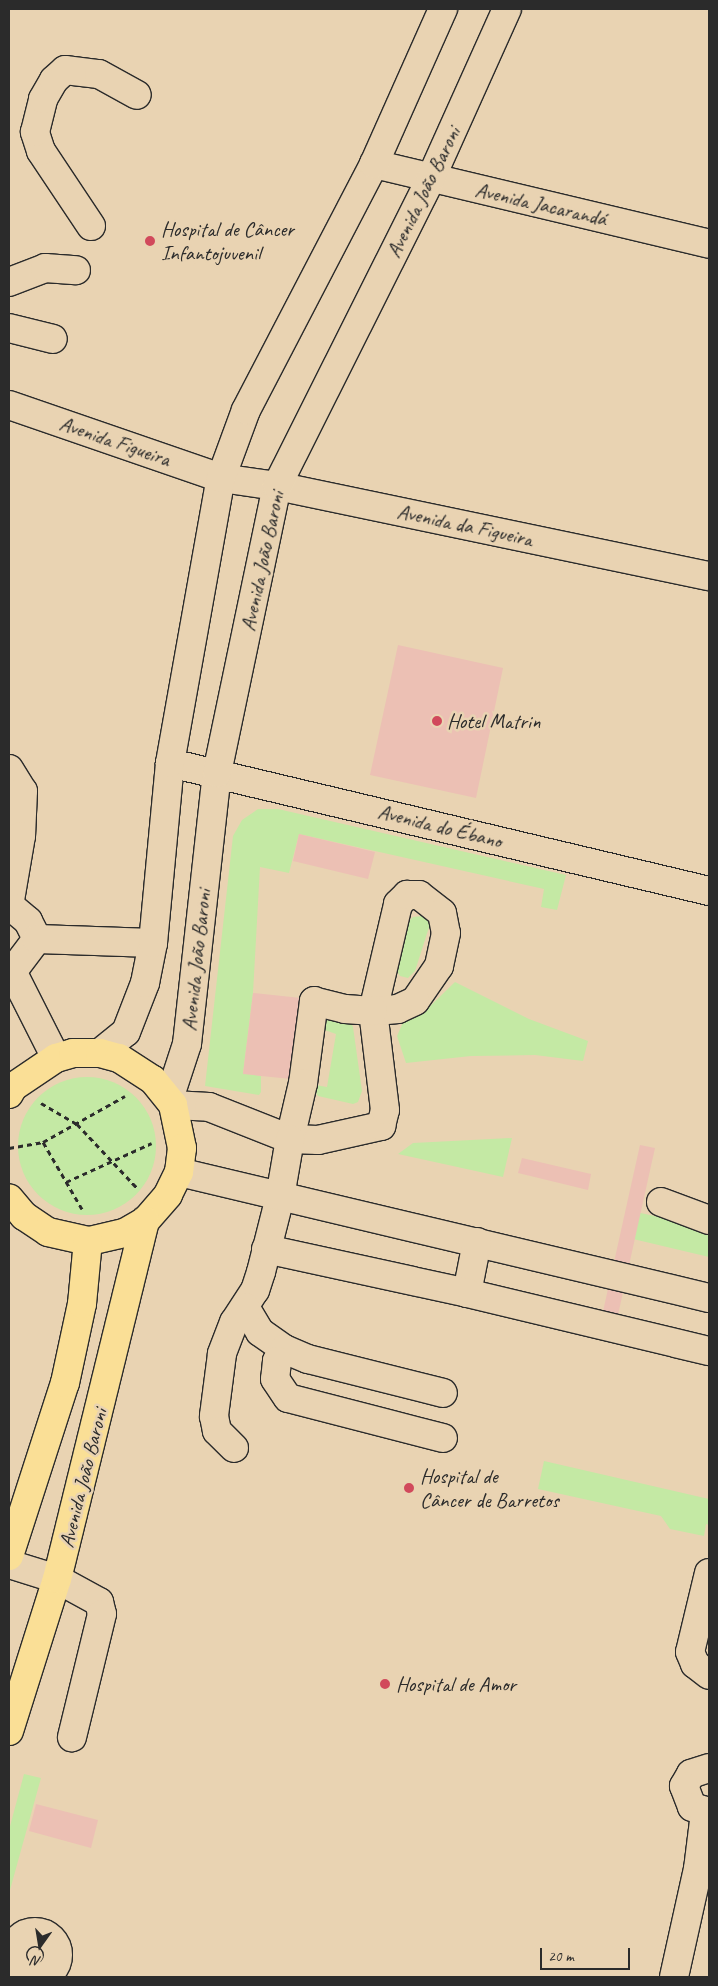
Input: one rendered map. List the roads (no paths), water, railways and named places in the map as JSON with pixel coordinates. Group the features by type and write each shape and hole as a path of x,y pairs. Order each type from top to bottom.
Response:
{"main road":[{"path":"11,1090 56,1058 73,1053 100,1053 138,1067 165,1094 180,1132 179,1172"},
{"name":"Avenida João Baroni","path":"9,1731 57,1579 152,1215 179,1172"},
{"path":"9,1198 24,1216 48,1232 94,1240 124,1233 152,1215"},
{"name":"Avenida João Baroni","path":"9,1556 65,1383 94,1240"}],"street":[{"path":"100,1053 126,1032 145,983 153,943 170,763 221,478 246,410 374,164 443,9"},
{"name":"Avenida João Baroni","path":"165,1094 187,1044 217,773 277,486 431,178 507,9"},
{"path":"91,226 41,151 35,132 44,99 54,80 65,70 98,74 137,95"},
{"name":"Avenida Jacarandá","path":"374,164 709,244"},
{"path":"9,282 45,268 76,270"},
{"path":"9,328 53,339"},
{"name":"Avenida Figueira","path":"9,405 221,478"},
{"name":"Avenida da Figueira","path":"221,478 277,486 709,576"},
{"name":"Avenida do Ébano","path":"170,763 709,891"},
{"path":"9,769 23,791 15,834 9,905 28,921 37,939"},
{"path":"37,939 153,943"},
{"path":"37,939 11,975 56,1058"},
{"path":"165,1094 209,1107 290,1139 318,1140 372,1129 383,1123 385,1110 373,1011 345,1009 314,1001 303,1083 290,1139 280,1198 255,1290 234,1322 222,1354 216,1393 217,1431 234,1448"},
{"path":"179,1172 280,1198 477,1242 709,1298"},
{"path":"661,1202 709,1220"},
{"path":"467,1294 477,1242"},
{"path":"266,1249 709,1351"},
{"path":"245,1307 260,1332 284,1349 308,1359 443,1393"},
{"path":"284,1349 277,1360 275,1380 288,1398 443,1438"},
{"path":"9,1564 57,1579 99,1602 102,1614 72,1737"},
{"path":"709,1573 690,1652 695,1664 709,1675"},
{"path":"674,1977 698,1869 707,1813 692,1807 684,1786 691,1774 709,1768"},
{"path":"17,1931 47,1935 58,1954 53,1969 40,1977 18,1967 15,1943 17,1931"}],"place":[{"name":"Hospital de Câncer Infantojuvenil","path":"150,241"},
{"name":"Hotel Matrin","path":"437,721"},
{"name":"Hospital de Câncer de Barretos","path":"409,1488"},
{"name":"Hospital de Amor","path":"385,1684"}]}
